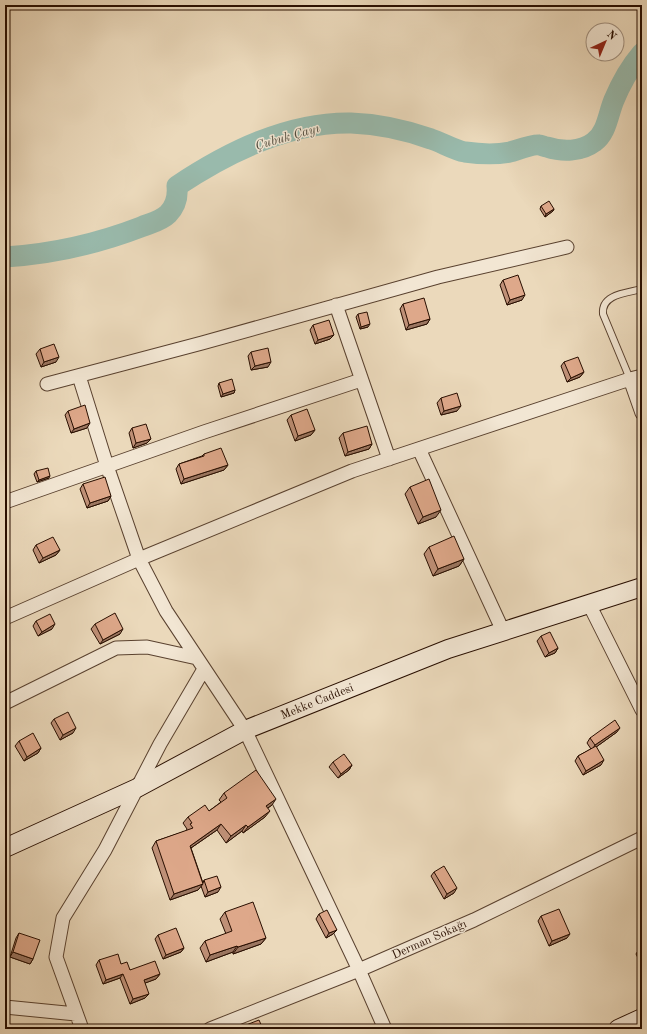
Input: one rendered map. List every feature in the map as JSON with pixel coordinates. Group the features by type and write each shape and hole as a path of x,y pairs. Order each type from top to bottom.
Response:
{"street":[{"path":"47,384 438,277 567,247"},
{"path":"336,305 389,459"},
{"path":"79,376 107,466 139,559 166,611 245,730 359,970 385,1029"},
{"path":"5,618 139,559 352,471 636,378 642,413"},
{"path":"5,502 204,432 362,380"},
{"path":"419,449 503,631"},
{"name":"Mekke Caddesi","path":"5,848 137,788 245,730 448,649 642,587"},
{"path":"588,604 642,710"},
{"path":"5,703 116,648 147,647 201,663"},
{"path":"82,1029 56,957 63,918 105,850 201,663"},
{"name":"Derman Sokağı","path":"210,1029 359,970 474,920 642,838"},
{"path":"5,1007 76,1014"},
{"path":"618,1029 642,1018"}],"lane":[{"path":"636,378 602,310 603,305 610,298 642,289"}],"building":[{"path":"549,201 554,209 546,214 541,206"},
{"path":"518,275 525,295 510,300 503,280"},
{"path":"424,298 430,319 409,325 403,304"},
{"path":"367,312 370,324 361,327 358,314"},
{"path":"329,320 334,335 318,340 313,325"},
{"path":"54,344 59,357 44,362 40,349"},
{"path":"268,348 271,362 255,366 251,352"},
{"path":"578,357 584,372 571,378 564,362"},
{"path":"232,379 235,390 223,394 219,383"},
{"path":"457,393 461,406 444,411 441,398"},
{"path":"85,405 90,423 74,429 68,411"},
{"path":"307,409 315,430 298,436 291,415"},
{"path":"146,424 151,439 136,443 132,428"},
{"path":"367,426 372,444 348,452 343,433"},
{"path":"221,448 228,465 184,479 179,464 204,456 204,454"},
{"path":"48,468 50,476 39,480 36,471"},
{"path":"105,477 111,496 90,503 83,484"},
{"path":"429,479 441,510 423,517 410,487"},
{"path":"454,536 464,559 438,569 429,547"},
{"path":"53,537 60,550 43,558 36,545"},
{"path":"115,613 123,629 103,640 95,624"},
{"path":"50,614 55,624 42,632 36,621"},
{"path":"550,632 558,648 549,653 541,636"},
{"path":"68,712 76,728 63,735 54,719"},
{"path":"615,720 620,728 595,745 590,738"},
{"path":"33,733 41,748 27,757 19,741"},
{"path":"596,746 604,760 586,771 578,756"},
{"path":"344,754 352,765 341,774 333,762"},
{"path":"256,770 276,799 266,806 270,811 248,827 246,825 231,836 221,824 190,846 203,884 174,894 156,841 193,828 188,817 205,805 209,811 227,798 224,793"},
{"path":"444,866 457,888 447,894 434,872"},
{"path":"217,876 221,887 208,892 204,880"},
{"path":"253,902 266,938 210,955 205,941 232,931 225,912"},
{"path":"559,909 570,934 552,941 541,916"},
{"path":"327,910 337,930 329,933 319,914"},
{"path":"176,928 184,948 166,955 158,935"},
{"path":"19,933 40,940 33,959 13,952"},
{"path":"118,954 121,964 127,962 130,970 155,961 160,974 144,980 149,994 133,999 123,974 106,980 99,960"},
{"path":"259,1020 263,1029 248,1029 246,1025"}],"waterway":[{"name":"Çubuk Çayı","path":"5,257 57,251 91,243 156,222 173,208 177,197 177,186 197,173 260,141 304,128 328,124 351,123 382,126 402,130 435,140 461,151 481,154 504,153 536,145 565,150 583,148 594,142 602,134 620,87 642,53"}]}
